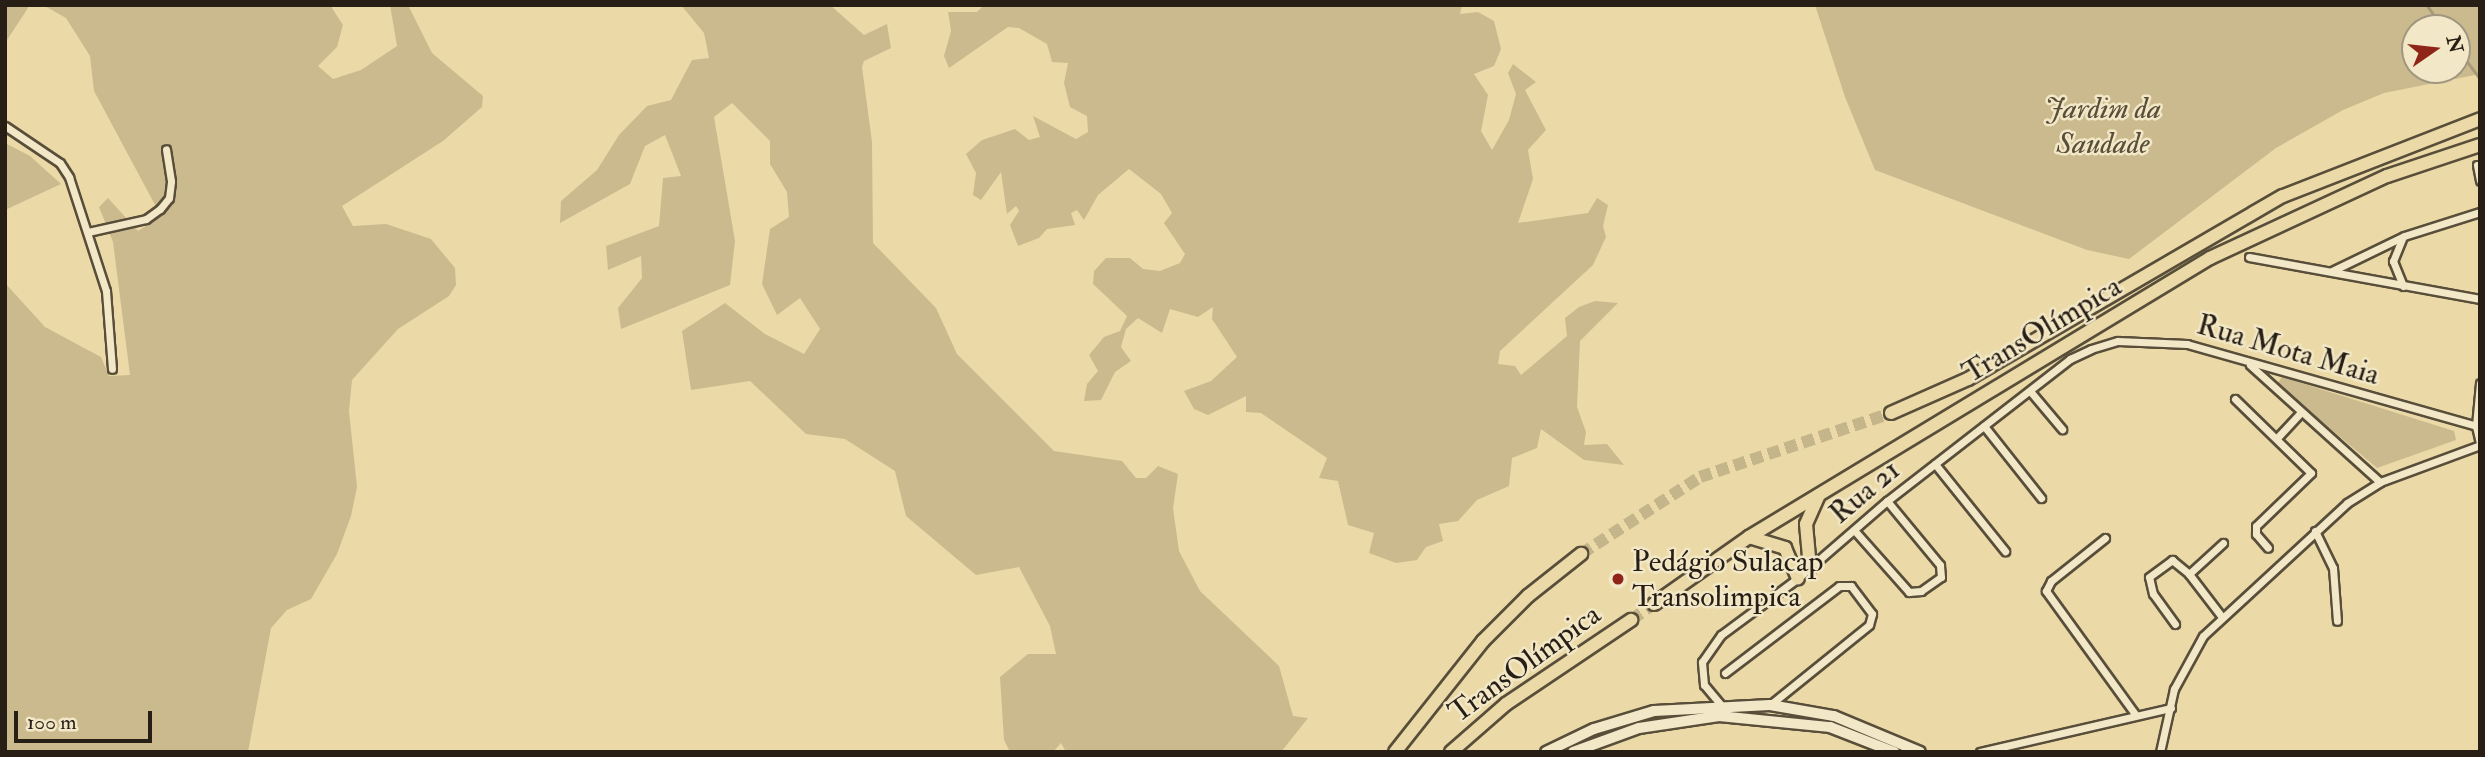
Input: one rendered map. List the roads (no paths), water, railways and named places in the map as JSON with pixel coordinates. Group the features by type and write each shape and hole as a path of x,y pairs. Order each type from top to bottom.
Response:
{"highway":[{"name":"TransOlímpica","path":"1891,413 1968,379 2283,195 2480,119"},
{"name":"TransOlímpica","path":"1654,604 1749,537 2210,258 2336,198 2473,150 2480,145"},
{"path":"1810,568 1806,524 1819,495"},
{"path":"1749,537 1785,548 1798,578"},
{"name":"TransOlímpica","path":"1395,752 1482,642 1528,596 1581,554"},
{"name":"TransOlímpica","path":"1451,752 1506,704 1631,620"}],"main road":[{"path":"1546,752 1594,729 1654,711 1721,705 1770,705 1834,716 1920,752"},
{"path":"1573,752 1606,738 1670,722 1750,717 1830,727 1894,752"}],"street":[{"path":"5,126 60,163 88,232 106,291 112,369"},
{"path":"88,232 146,219 160,209 170,198 172,181 166,149"},
{"path":"2477,165 2480,181"},
{"path":"2332,271 2404,236 2480,212"},
{"path":"2403,286 2393,261 2404,236"},
{"path":"2249,257 2480,299"},
{"name":"Rua Mota Maia","path":"2070,359 2119,341 2150,340 2187,344 2476,426"},
{"name":"Rua 21","path":"1721,705 1704,685 1702,662 1721,635 1798,578 1887,501 2070,359"},
{"path":"2247,363 2379,482"},
{"path":"2160,752 2171,708 2190,652 2222,617 2315,531 2379,482 2480,444 2476,426 2480,383"},
{"path":"2030,391 2062,429"},
{"path":"2235,399 2277,438 2311,476 2256,526 2256,534 2268,548"},
{"path":"2277,438 2301,412"},
{"path":"1984,426 2041,498"},
{"path":"1935,464 2005,551"},
{"path":"1854,530 1909,592 1920,591 1941,577 1940,565 1887,501"},
{"path":"2315,531 2333,568 2337,621"},
{"path":"2105,538 2051,581 2046,591 2135,714"},
{"path":"2189,574 2223,543"},
{"path":"2175,624 2153,594 2149,577 2172,560 2189,574 2222,617"},
{"path":"1725,673 1839,586 1851,586 1872,614 1869,625 1770,705"},
{"path":"1980,752 2135,714 2171,708"}],"waterway":[{"path":"2427,5 2433,14"},
{"path":"2471,67 2480,79"}],"tunnel":[{"path":"1581,554 1700,477 1891,413"},
{"path":"1631,620 1654,604"}],"place":[{"name":"Pedágio Sulacap Transolimpica","path":"1618,579"}],"park label":[{"name":"Jardim da Saudade","path":"2103,126"}]}
